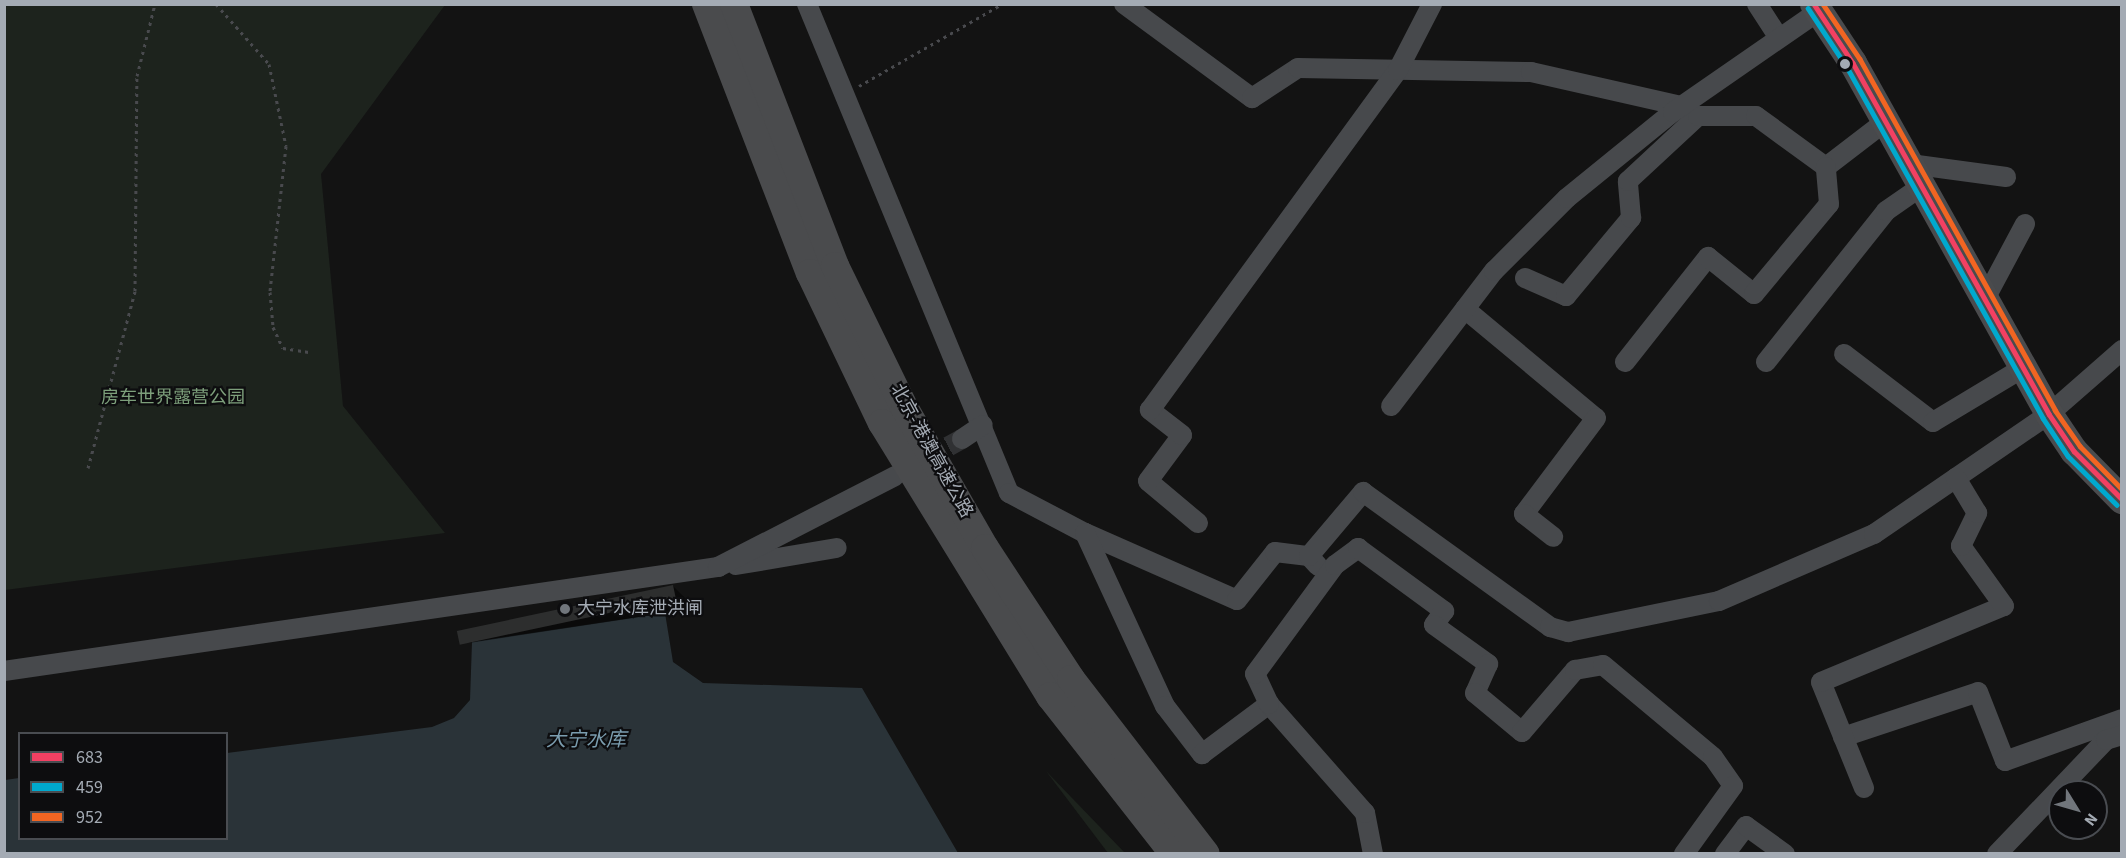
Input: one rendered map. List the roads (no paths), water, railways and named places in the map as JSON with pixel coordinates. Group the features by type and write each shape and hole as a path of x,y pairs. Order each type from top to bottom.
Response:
{"highway":[{"name":"北京-港澳高速公路","path":"706,4 810,273 882,423 1050,696 1174,854"},
{"name":"北京-港澳高速公路","path":"734,4 835,266 905,409 985,548 1071,679 1206,854"},
{"path":"1817,8 1886,121 2049,414 2074,451 2121,500"}],"street":[{"path":"807,4 983,425 1009,493 1085,534 1237,600 1275,552 1309,556 1327,575"},
{"path":"1124,4 1252,98 1298,68 1531,72 1682,106"},
{"path":"1198,523 1148,481 1182,435 1150,410 1398,70 1432,4"},
{"path":"1757,4 1779,38"},
{"path":"1391,406 1494,271 1567,198 1682,106 1779,38 1817,8"},
{"path":"1525,278 1566,296 1631,218 1628,182 1698,116 1756,116 1826,167 1829,204 1754,294 1708,257 1625,362"},
{"path":"1826,167 1886,121"},
{"path":"1766,362 1916,175 2006,177"},
{"path":"1985,299 2025,224"},
{"path":"1465,309 1596,418 1524,514 1553,537"},
{"path":"1309,556 1363,492 1550,627 1568,632 1719,601 1874,534 2049,414 2121,350"},
{"path":"1844,354 1933,422 2023,368"},
{"path":"962,439 983,425"},
{"path":"718,567 895,476"},
{"path":"1864,788 1821,682 2004,606 1961,546 1977,513 1956,478"},
{"path":"1085,534 1165,706 1202,754 1269,704"},
{"path":"4,671 667,578 718,567 837,548"},
{"path":"1373,854 1365,813 1269,704 1256,674 1327,575 1358,548 1444,611 1434,625 1488,664 1475,693 1522,732 1575,669 1603,665 1713,757 1733,786 1684,854"},
{"path":"1843,737 1978,692 2006,761 2121,719"},
{"path":"1997,854 2106,740 2121,735"},
{"path":"1725,854 1746,826 1785,854"}],"water":[{"name":"大宁水库","path":"665,613 673,662 703,683 862,688 958,853 5,853 5,780 18,778 18,840 228,840 228,753 432,727 454,718 470,700 472,642"}],"tunnel":[{"path":"922,461 962,439"}],"place":[{"name":"大宁水库泄洪闸","path":"565,609"}],"park label":[{"name":"房车世界露营公园","path":"173,398"}]}
